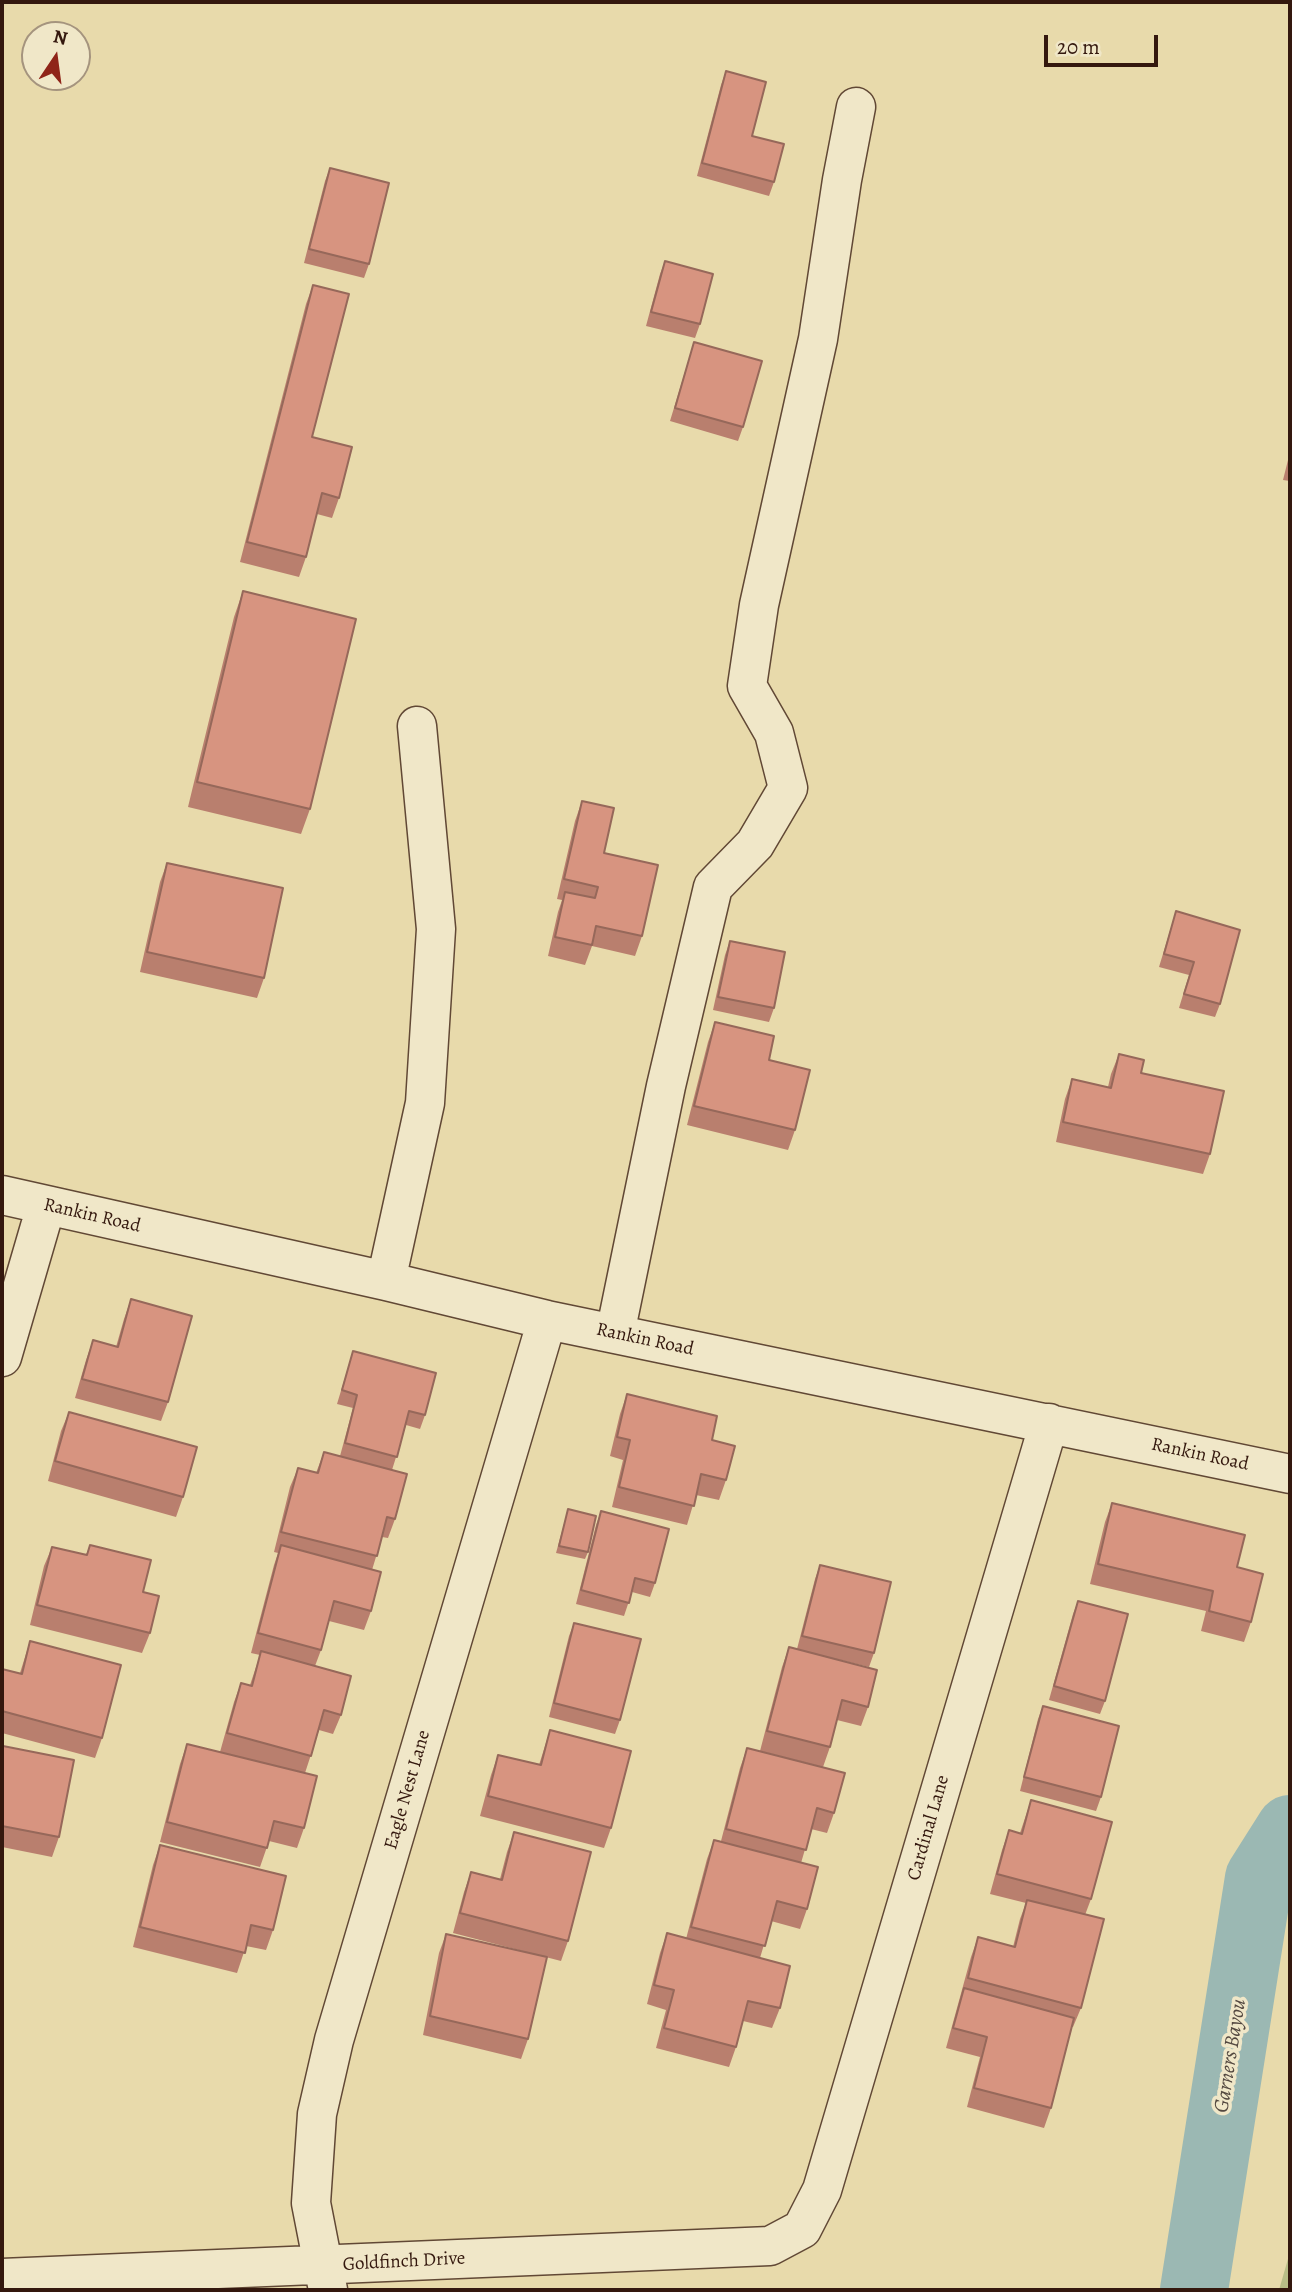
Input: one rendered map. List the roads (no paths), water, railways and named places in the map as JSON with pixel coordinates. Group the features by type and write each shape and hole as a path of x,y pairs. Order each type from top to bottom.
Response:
{"street":[{"path":"615,1334 666,1086 713,887 755,844 788,788 774,733 747,686 759,605 818,339 856,107"},
{"path":"386,1281 425,1103 436,929 417,726"},
{"name":"Rankin Road","path":"2,1195 547,1320 1290,1474"},
{"path":"2,1357 46,1206"},
{"name":"Eagle Nest Lane","path":"325,2278 311,2203 317,2114 334,2040 547,1320"},
{"name":"Cardinal Lane","path":"803,2229 822,2190 1049,1423"},
{"name":"Goldfinch Drive","path":"2,2278 325,2278 770,2246 803,2229"}],"waterway":[{"name":"Garners Bayou","path":"1194,2290 1259,1878 1290,1829"}]}
